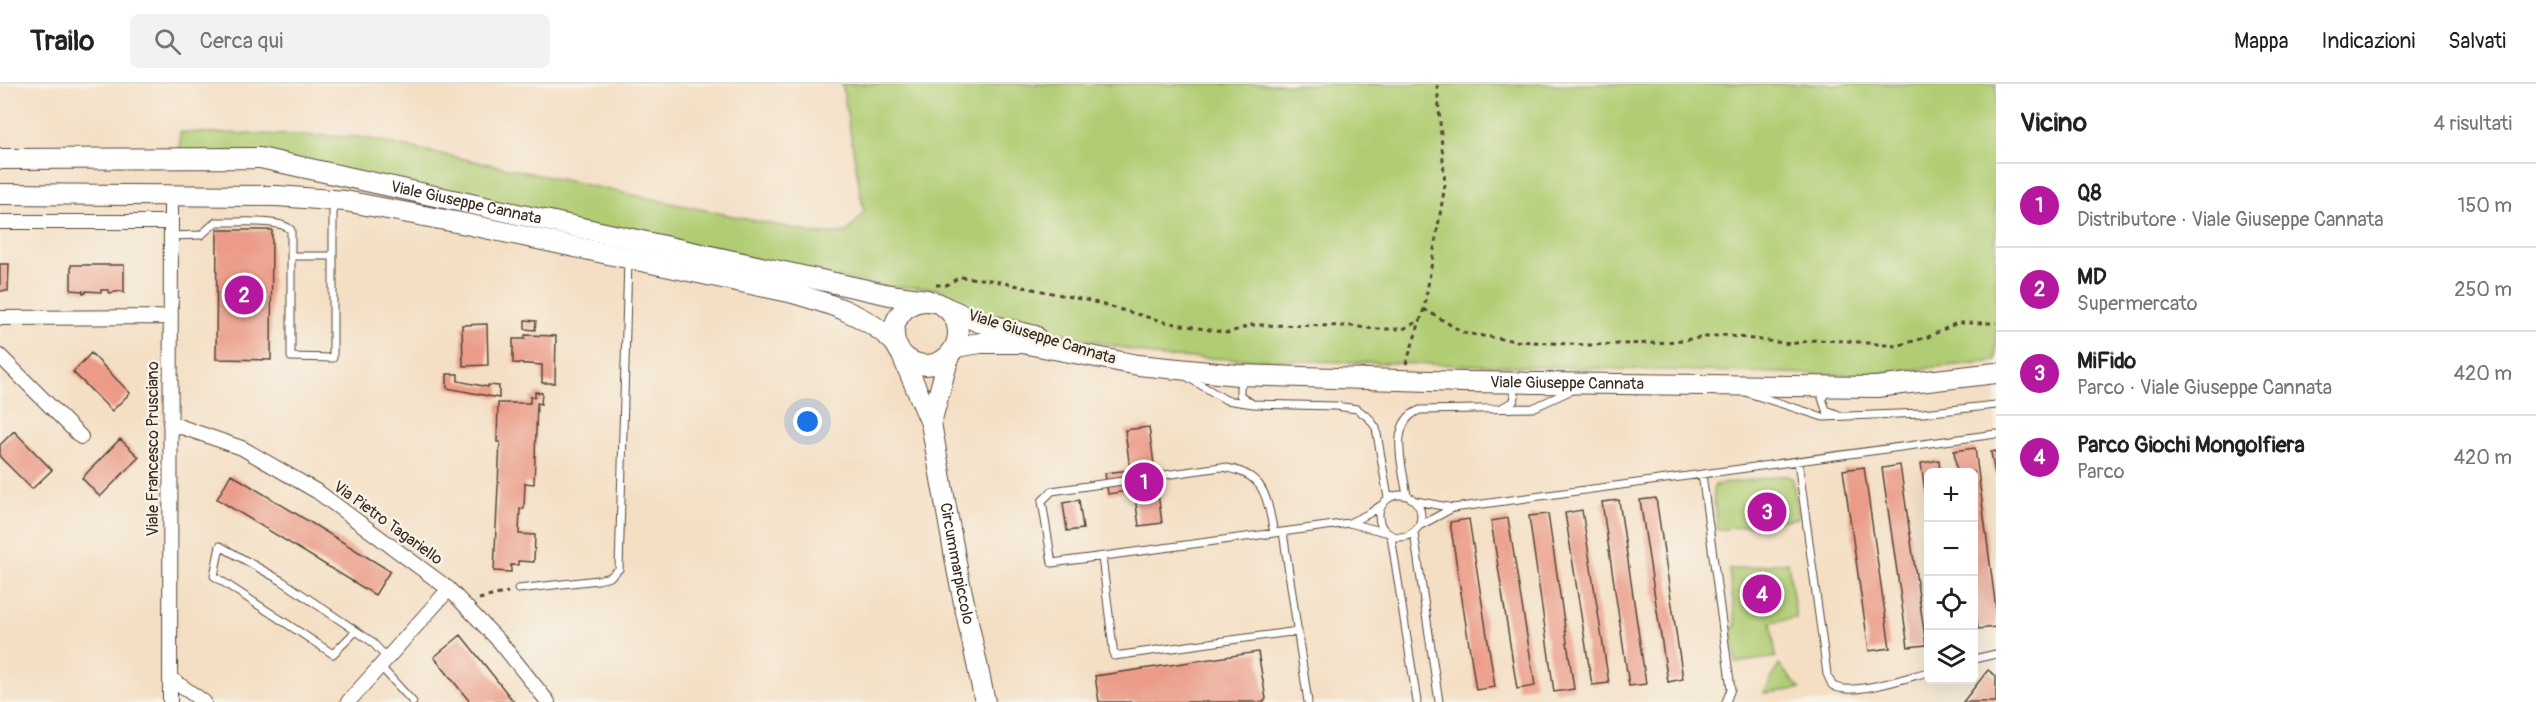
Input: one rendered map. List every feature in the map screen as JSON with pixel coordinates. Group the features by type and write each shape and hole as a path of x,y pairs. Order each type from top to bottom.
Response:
{"street":[{"name":"Viale Giuseppe Cannata","path":"0,159 260,158 890,295 930,292"},
{"name":"Viale Giuseppe Cannata","path":"0,194 277,196 333,200 402,211 789,292 827,303 883,330 898,348"},
{"name":"Viale Francesco Prusciano","path":"170,702 171,195"},
{"path":"0,222 171,229"},
{"path":"930,292 947,308 958,326 959,337 952,352 940,362 929,365 919,364 898,348 894,333 900,313 908,306 930,292"},
{"name":"Viale Giuseppe Cannata","path":"947,308 979,322 1138,366"},
{"path":"0,318 170,317"},
{"name":"Viale Giuseppe Cannata","path":"952,352 981,343 1022,343 1138,366 1174,369 1250,375 1500,382 1876,387 1996,373"},
{"name":"Circummarpiccolo","path":"898,348 931,423 958,574 985,702"},
{"name":"Circummarpiccolo","path":"931,423 952,352"},
{"path":"0,356 81,436"},
{"name":"Via Pietro Tagariello","path":"170,423 242,448 318,492 449,589 500,642 548,702"},
{"path":"348,702 449,589"},
{"path":"170,678 204,702"}],"lane":[{"path":"171,229 201,235 216,222 277,223 287,226 291,230 291,357 333,358 333,200"},
{"path":"291,256 333,256"},
{"path":"518,589 610,577 619,569 628,259"},
{"path":"1174,369 1226,400 1253,404 1336,406 1357,409 1369,418 1376,428 1388,498"},
{"path":"1250,375 1240,387 1240,395 1253,404"},
{"path":"1497,409 1513,402 1515,397 1511,385 1500,382"},
{"path":"1407,496 1399,437 1402,423 1409,414 1420,410 1533,408 1588,383"},
{"path":"1728,386 1811,415 1923,413 1996,405"},
{"path":"1835,387 1825,393 1822,398 1826,410 1832,414 1854,416"},
{"path":"1274,533 1268,502 1260,483 1241,470 1221,467 1052,491 1042,501 1052,563 1349,523 1370,513 1394,495 1454,508 1996,434"},
{"path":"1798,461 1829,681 1833,687 1841,690 1866,687 1924,673"},
{"path":"1702,474 1731,690 1726,702"},
{"path":"1349,523 1403,537 1414,533 1419,526 1422,513 1416,501"},
{"path":"1382,505 1379,519 1388,534 1417,702"},
{"path":"1419,526 1454,508"},
{"path":"1283,532 1308,702"},
{"path":"1414,533 1438,702"},
{"path":"356,631 333,654 214,576 220,546 282,581 371,641 413,702"},
{"path":"1102,557 1114,656 1298,631"},
{"path":"1978,658 1996,654"}],"path":[{"path":"1401,380 1424,309 1445,185 1437,84"},
{"path":"930,292 960,277 990,280 1090,301 1164,322 1227,333 1252,325 1403,329 1421,320"},
{"path":"1424,309 1464,333 1516,341 1587,345 1658,343 1723,335 1791,344 1826,340 1896,346 1928,337 1958,323 1996,323"},
{"path":"462,603 518,589"}],"green space":[{"path":"842,84 1996,84 1996,361 1857,375 1161,357 973,312 939,288 885,287 180,151 180,132 360,137 818,234 847,232 864,213"},
{"path":"1786,475 1793,479 1798,518 1718,530 1713,490 1715,485"},
{"path":"1788,562 1796,618 1771,622 1776,657 1736,663 1731,628 1736,626 1729,570"},
{"path":"1779,665 1800,689 1764,693"}],"building":[{"path":"217,230 272,230 271,360 216,359"},
{"path":"0,264 9,264 8,291 0,291"},
{"path":"71,265 124,265 124,293 121,291 109,293 109,290 101,290 101,292 86,291 83,293 83,291 71,290"},
{"path":"525,320 536,321 535,330 525,329"},
{"path":"487,324 488,365 463,366 462,325"},
{"path":"525,335 556,336 555,383 542,383 542,365 513,363 513,339 525,339"},
{"path":"91,353 130,393 112,411 73,372"},
{"path":"447,374 458,374 458,381 488,387 488,385 499,386 499,398 447,388"},
{"path":"535,392 542,393 541,404 537,403 534,484 525,483 524,509 520,509 519,534 535,535 534,562 518,561 518,565 511,565 511,572 494,571 500,442 497,442 498,403 530,403 530,397 535,397"},
{"path":"1149,427 1162,523 1139,526 1134,490 1108,494 1105,473 1130,470 1125,430"},
{"path":"14,431 52,470 32,489 0,457 0,445"},
{"path":"120,439 139,457 100,497 82,478"},
{"path":"1975,448 1978,468 1956,468 1954,451"},
{"path":"1996,451 1996,474 1995,475 1991,452"},
{"path":"1939,460 1940,468 1924,468 1924,484 1921,463"},
{"path":"1900,465 1924,631 1924,645 1908,647 1882,468"},
{"path":"1864,467 1890,648 1869,651 1843,470"},
{"path":"1978,471 1996,609 1996,627 1978,629"},
{"path":"231,474 390,571 375,595 217,499"},
{"path":"1656,498 1683,679 1668,682 1640,500"},
{"path":"1079,500 1083,529 1067,531 1063,503"},
{"path":"1619,500 1646,684 1629,686 1602,502"},
{"path":"1582,510 1609,683 1592,685 1565,513"},
{"path":"1548,514 1574,689 1554,692 1529,516"},
{"path":"1508,518 1535,686 1517,689 1491,521"},
{"path":"1469,519 1495,687 1476,690 1450,522"},
{"path":"461,635 514,702 470,702 434,657"},
{"path":"1258,652 1266,699 1263,702 1099,702 1095,676"},
{"path":"1988,670 1996,676 1996,702 1963,702"}],"place":[{"name":"MD","path":"244,295"},
{"name":"Q8","path":"1144,482"},
{"name":"MiFido","path":"1767,512"},
{"name":"Parco Giochi Mongolfiera","path":"1762,594"}]}
